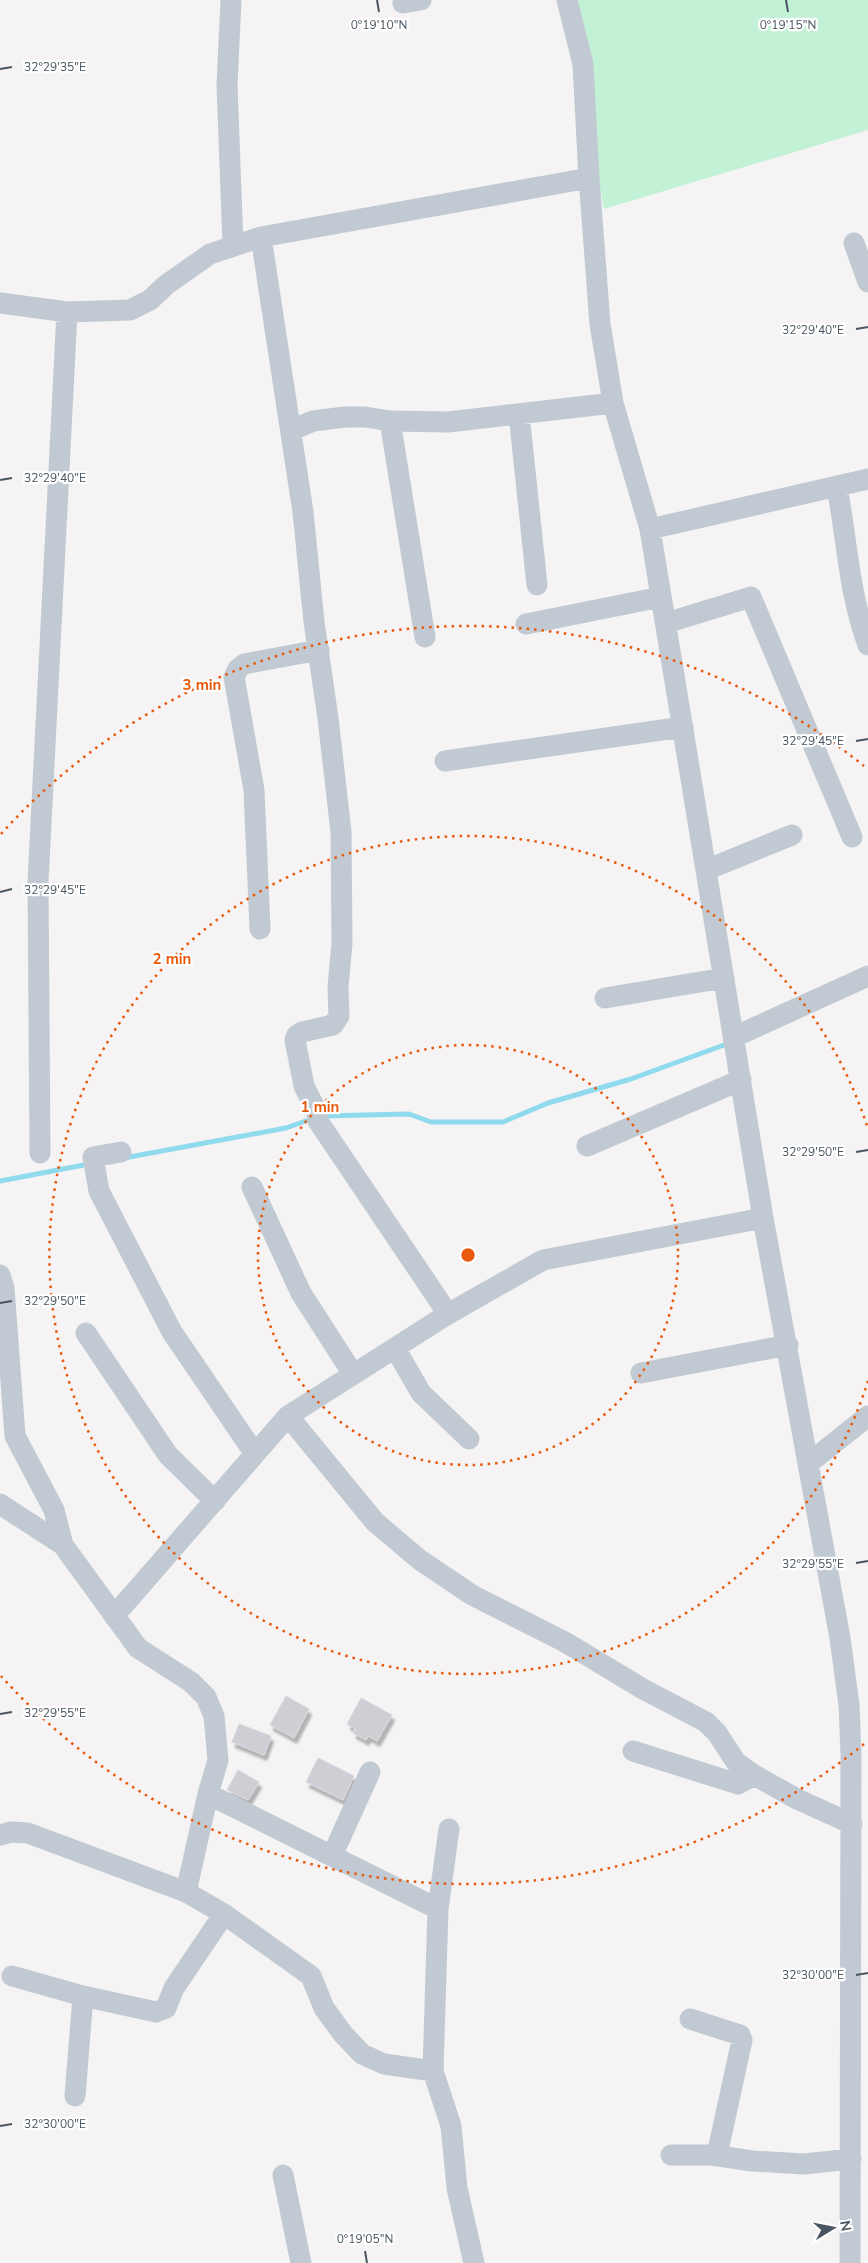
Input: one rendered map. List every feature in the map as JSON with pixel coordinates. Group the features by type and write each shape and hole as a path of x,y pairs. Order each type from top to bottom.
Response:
{"street":[{"path":"231,0 227,85 233,246"},
{"path":"567,0 583,64 600,324 614,403 650,529 763,1218 788,1345 840,1638 849,1705 859,2136 851,2159 850,2263"},
{"path":"0,303 67,312 130,310 150,300 166,285 210,254 261,237 589,178"},
{"path":"261,237 275,334 292,430 341,832 342,943 337,1021 333,1025 302,1032 297,1035 296,1040 304,1086 318,1116 448,1314"},
{"path":"854,243 868,282"},
{"path":"40,1153 38,882 67,312"},
{"path":"292,430 312,421 345,417 365,417 390,422 448,422 614,403"},
{"path":"519,414 537,585"},
{"path":"390,422 425,637"},
{"path":"650,529 868,479"},
{"path":"837,487 845,528 852,594 868,645"},
{"path":"526,624 661,597"},
{"path":"666,623 751,597 852,837"},
{"path":"260,929 254,790 234,677 238,669 244,664 318,650"},
{"path":"445,761 683,727"},
{"path":"706,870 792,835"},
{"path":"734,1037 868,976"},
{"path":"605,998 724,978"},
{"path":"587,1146 741,1080"},
{"path":"121,1152 92,1158 99,1191 172,1332 255,1454"},
{"path":"252,1188 301,1293 353,1374"},
{"path":"114,1616 288,1416 448,1314 542,1260 763,1218"},
{"path":"0,1275 4,1288 8,1436 54,1510 63,1545"},
{"path":"86,1333 168,1454 214,1500"},
{"path":"641,1374 788,1345"},
{"path":"395,1348 421,1393 468,1440"},
{"path":"288,1416 375,1522 420,1560 472,1595 565,1642 643,1689 706,1722 717,1733 736,1762 754,1775 797,1800 852,1824"},
{"path":"809,1463 868,1416"},
{"path":"0,1504 63,1545 138,1648 191,1682 206,1697 214,1716 218,1760 208,1794 186,1892"},
{"path":"633,1751 738,1784 754,1775"},
{"path":"332,1856 370,1772"},
{"path":"208,1794 438,1909"},
{"path":"449,1830 438,1909 433,2071 451,2126 457,2188 474,2263"},
{"path":"0,1835 12,1832 28,1833 186,1892 224,1914 311,1976 324,2008 343,2034 362,2054 384,2064 433,2071"},
{"path":"12,1976 83,1996 156,2012 162,2011 166,2008 174,1988 224,1914"},
{"path":"75,2096 83,1996"},
{"path":"690,2019 740,2036 742,2040 717,2155"},
{"path":"671,2155 717,2155 752,2161 804,2164 851,2159"},
{"path":"284,2175 301,2263"}],"green space":[{"path":"564,0 868,0 868,130 604,209"}],"building":[{"path":"286,1696 309,1709 294,1738 270,1725"},
{"path":"361,1698 392,1715 377,1741 368,1736 366,1740 353,1733 355,1729 347,1724"},
{"path":"239,1724 271,1736 264,1755 232,1742"},
{"path":"318,1758 354,1776 343,1800 306,1782"},
{"path":"238,1770 259,1782 248,1800 227,1790"}],"waterway":[{"path":"322,1116 409,1114 431,1122 503,1122 548,1103 631,1079 724,1045"},
{"path":"124,1158 286,1128 314,1118"},
{"path":"0,1181 89,1164"}]}
